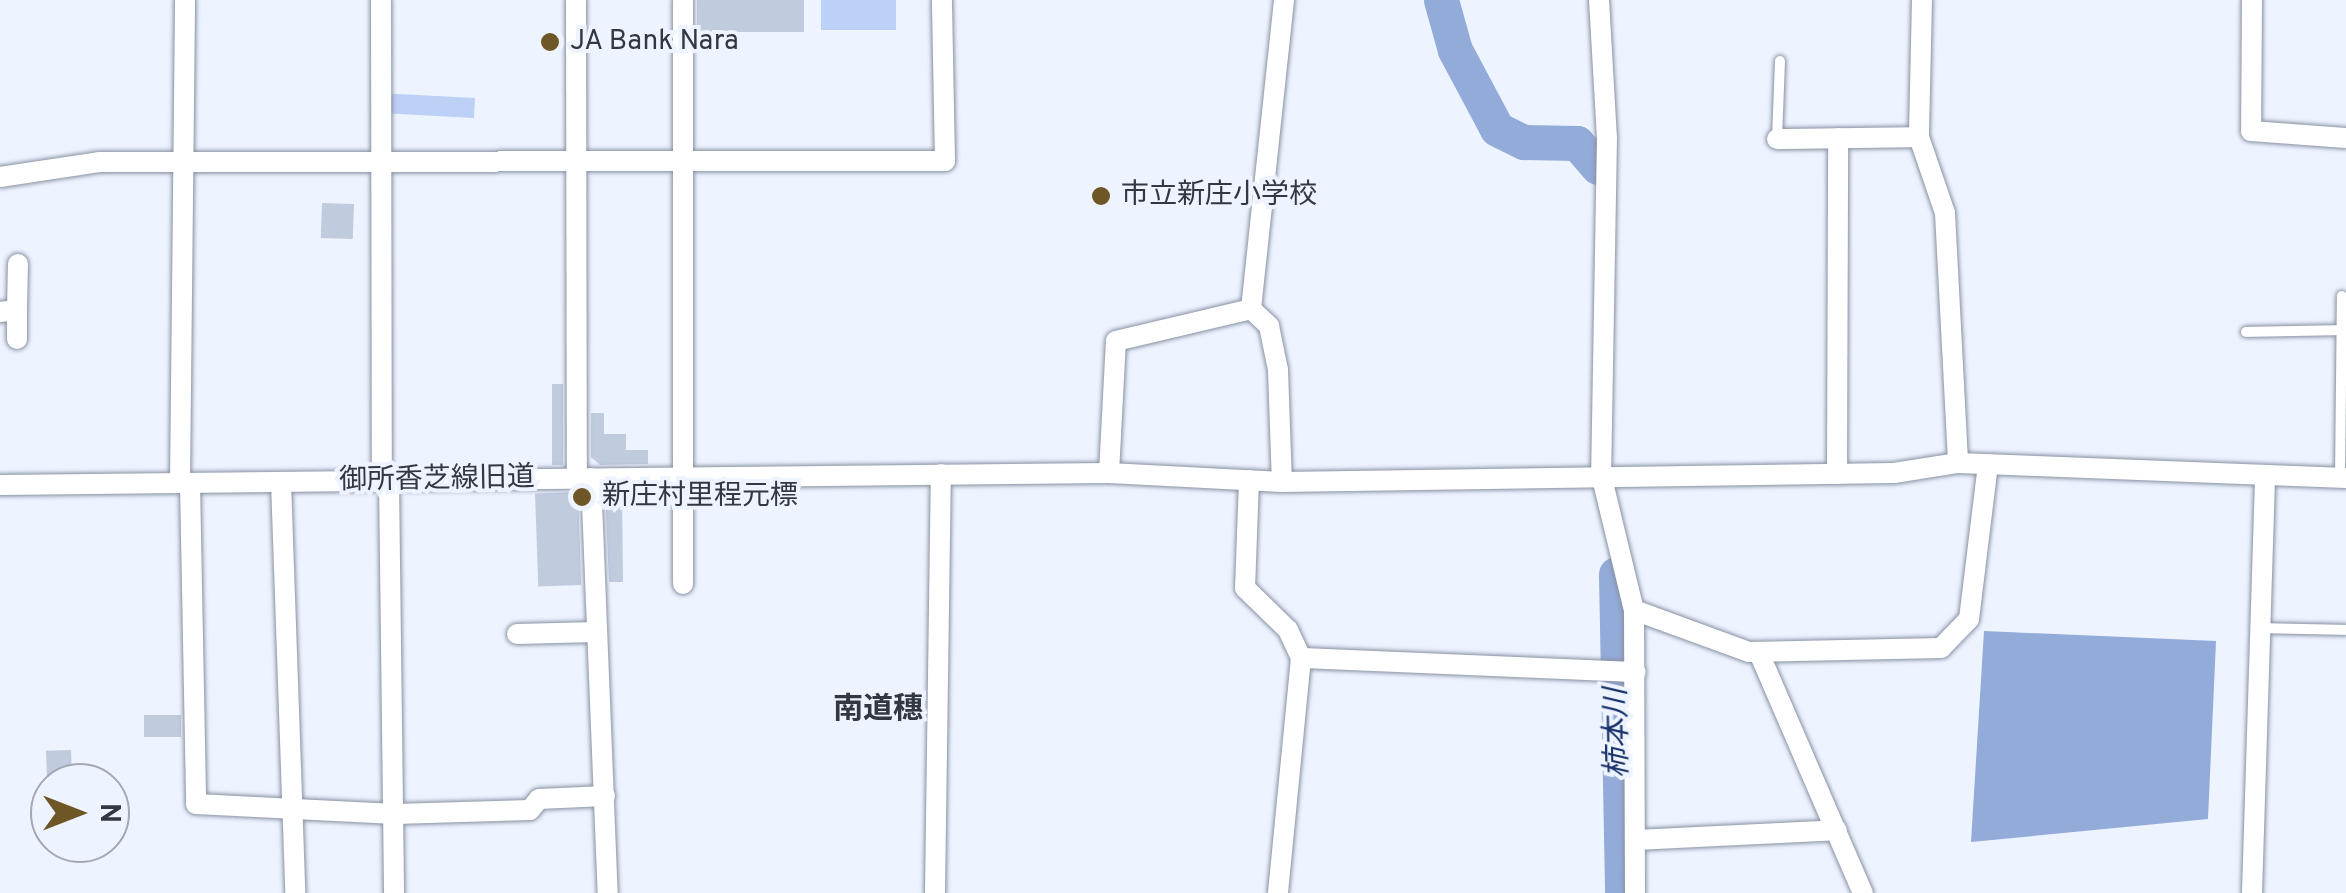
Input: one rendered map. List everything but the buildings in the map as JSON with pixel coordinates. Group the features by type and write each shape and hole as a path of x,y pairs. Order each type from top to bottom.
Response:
{"street":[{"path":"185,0 185,483 196,804 395,814 530,810 538,799 605,796"},
{"path":"382,0 381,163 394,893"},
{"path":"576,0 584,478 596,632 608,893"},
{"path":"682,0 683,584"},
{"path":"0,177 184,162 945,161 942,0"},
{"path":"1251,309 1284,0"},
{"path":"1599,0 1607,137 1601,474 1634,610 1624,671 1635,840 1634,893"},
{"path":"1922,0 1919,137 1945,213 1958,463"},
{"path":"2252,0 2250,131 2346,138"},
{"path":"1778,139 1919,137"},
{"path":"1837,474 1838,138"},
{"path":"16,339 8,311 18,264"},
{"path":"1109,473 1116,341 1251,309"},
{"path":"1251,309 1269,326 1278,370 1282,482"},
{"name":"御所香芝線旧道","path":"0,485 1109,473 1282,482 1601,474 1837,474 1958,463 2265,480 2343,478"},
{"path":"1634,610 1758,653 1924,650 1956,636 1969,620 1988,464"},
{"path":"935,893 941,474"},
{"path":"1249,480 1244,588 1288,630 1301,658 1278,893"},
{"path":"2252,893 2265,480"},
{"path":"281,482 280,628 297,810 296,893"},
{"path":"518,634 596,632"},
{"path":"1758,653 1863,893"},
{"path":"1301,658 1624,671"},
{"path":"1635,840 1837,830"}],"lane":[{"path":"1778,139 1780,61"},
{"path":"2342,296 2343,478"},
{"path":"2246,332 2342,330"},
{"path":"2260,628 2346,630"}],"shaded area":[{"path":"821,0 896,0 896,30 821,30"},
{"path":"387,93 475,98 474,118 386,113"},
{"path":"1984,631 2216,641 2208,819 1971,842"}],"waterway":[{"name":"柿本川","path":"1441,0 1455,50 1497,129 1524,142 1577,143 1598,167"},
{"name":"柿本川","path":"1616,574 1622,893"}],"place":[{"name":"JA Bank Nara","path":"550,42"},
{"name":"市立新庄小学校","path":"1101,196"},
{"name":"新庄村里程元標","path":"582,497"}],"district":[{"name":"南道穗","path":"878,711"}]}
